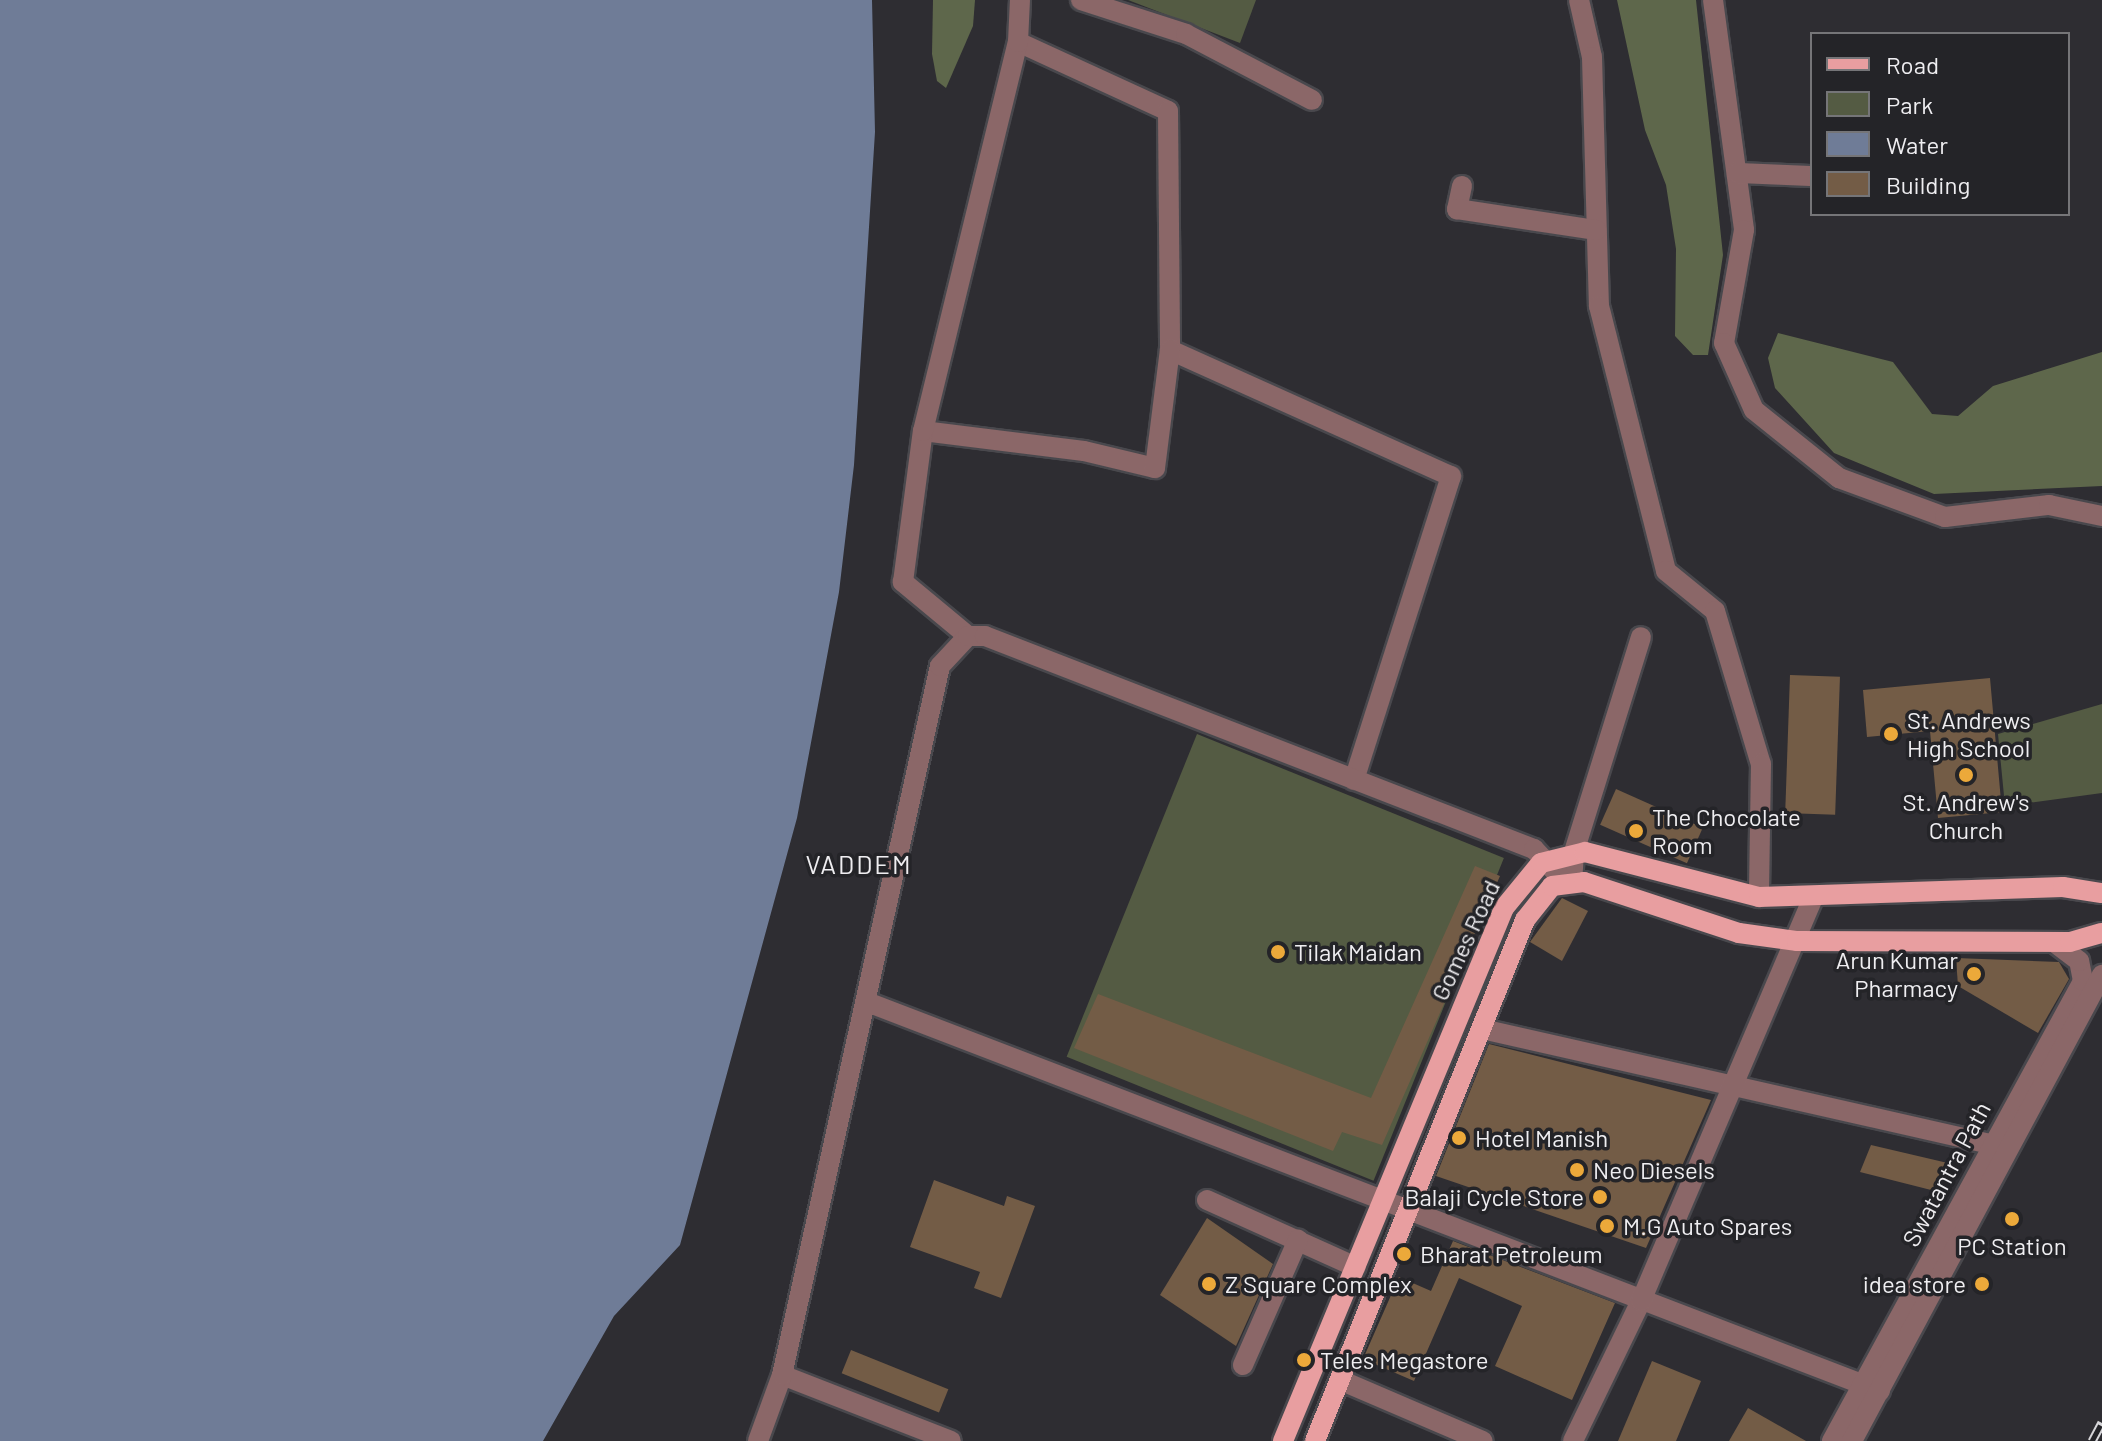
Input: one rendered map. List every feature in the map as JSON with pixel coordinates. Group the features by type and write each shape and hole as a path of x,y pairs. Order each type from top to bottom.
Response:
{"main road":[{"name":"Gomes Road","path":"1283,1441 1504,908 1526,875 1549,859 1574,852 1759,897 2063,887 2102,893"},
{"name":"Gomes Road","path":"1315,1441 1534,902 1568,882"},
{"path":"1568,882 1739,933 1797,941 2054,942 2102,933"}],"street":[{"path":"1020,0 1018,42 923,431 903,582 968,636 985,636 1549,859 1568,882"},
{"path":"1081,0 1186,34 1312,100"},
{"path":"1579,0 1592,57 1599,306 1666,571 1715,611 1761,764 1759,897"},
{"path":"1713,0 1744,230 1724,343 1754,410 1839,478 1945,517 2049,505 2102,516"},
{"path":"923,431 1084,451 1155,468 1170,350 1168,111 1018,42"},
{"path":"1737,173 1810,176"},
{"path":"1462,186 1457,209 1596,230"},
{"path":"1170,350 1451,476 1354,780"},
{"path":"758,1441 782,1375 940,666 968,636"},
{"path":"1568,882 1574,852 1641,637"},
{"path":"1573,1441 1641,1301 1797,941 1813,897"},
{"name":"Swatantra Path","path":"1852,1441 1871,1388 2083,981 2079,961 2054,942"},
{"name":"Swatantra Path","path":"1999,1146 2102,975"},
{"path":"867,1002 1386,1196 1641,1301 1871,1388"},
{"path":"1482,1029 1999,1146"},
{"path":"1207,1200 1356,1267"},
{"path":"1243,1365 1298,1240"},
{"path":"782,1375 951,1441"},
{"path":"1340,1380 1482,1441"},
{"name":"Swatantra Path","path":"1832,1441 1871,1388"}],"green space":[{"path":"933,0 975,0 973,26 946,88 937,81 932,54"},
{"path":"1128,0 1256,0 1240,43"},
{"path":"1617,0 1696,0 1723,255 1708,355 1693,355 1675,336 1676,249 1666,185 1645,130"},
{"path":"1778,333 1893,362 1932,414 1958,416 1993,386 2102,352 2102,486 1934,494 1834,453 1775,388 1768,358"},
{"path":"2102,704 2102,793 2005,806 1998,734"},
{"name":"Tilak Maidan","path":"1197,734 1504,858 1374,1181 1067,1057"}],"water":[{"path":"0,0 872,0 875,132 854,465 839,592 797,818 680,1245 614,1316 543,1441 0,1441"}],"building":[{"path":"1790,675 1840,677 1835,815 1785,813"},
{"name":"St. Andrew's Church","path":"1990,678 2002,812 1938,818 1930,731 1867,737 1863,690"},
{"path":"1616,789 1703,828 1687,863 1600,825"},
{"path":"1475,866 1500,876 1382,1145 1342,1132 1333,1151 1074,1048 1098,994 1371,1098"},
{"path":"1562,898 1588,911 1562,961 1530,942"},
{"path":"1956,958 2059,962 2069,979 2038,1033 1958,986"},
{"path":"1489,1044 1711,1100 1646,1248 1436,1176"},
{"path":"1871,1145 1952,1164 1939,1192 1860,1172"},
{"path":"934,1180 1004,1206 1007,1196 1035,1206 1001,1298 974,1288 980,1272 910,1247"},
{"path":"1207,1218 1273,1264 1236,1346 1160,1295"},
{"path":"1453,1241 1615,1303 1572,1400 1495,1366 1522,1306 1459,1278 1414,1381 1363,1359 1399,1277 1431,1291"},
{"path":"851,1350 948,1389 939,1413 842,1373"},
{"path":"1652,1361 1701,1381 1676,1441 1618,1441"},
{"path":"1748,1408 1806,1441 1729,1441"}],"railway":[{"path":"2092,1441 2102,1422"}],"place":[{"name":"St. Andrews High School","path":"1891,734"},
{"name":"St. Andrew's Church","path":"1966,775"},
{"name":"The Chocolate Room","path":"1636,831"},
{"name":"Tilak Maidan","path":"1278,952"},
{"name":"Arun Kumar Pharmacy","path":"1974,974"},
{"name":"Hotel Manish","path":"1459,1138"},
{"name":"Neo Diesels","path":"1577,1170"},
{"name":"Balaji Cycle Store","path":"1600,1197"},
{"name":"PC Station","path":"2012,1219"},
{"name":"M.G Auto Spares","path":"1607,1226"},
{"name":"Bharat Petroleum","path":"1404,1254"},
{"name":"Z Square Complex","path":"1209,1284"},
{"name":"idea store","path":"1982,1284"},
{"name":"Teles Megastore","path":"1304,1360"}],"district":[{"name":"VADDEM","path":"859,864"}]}
